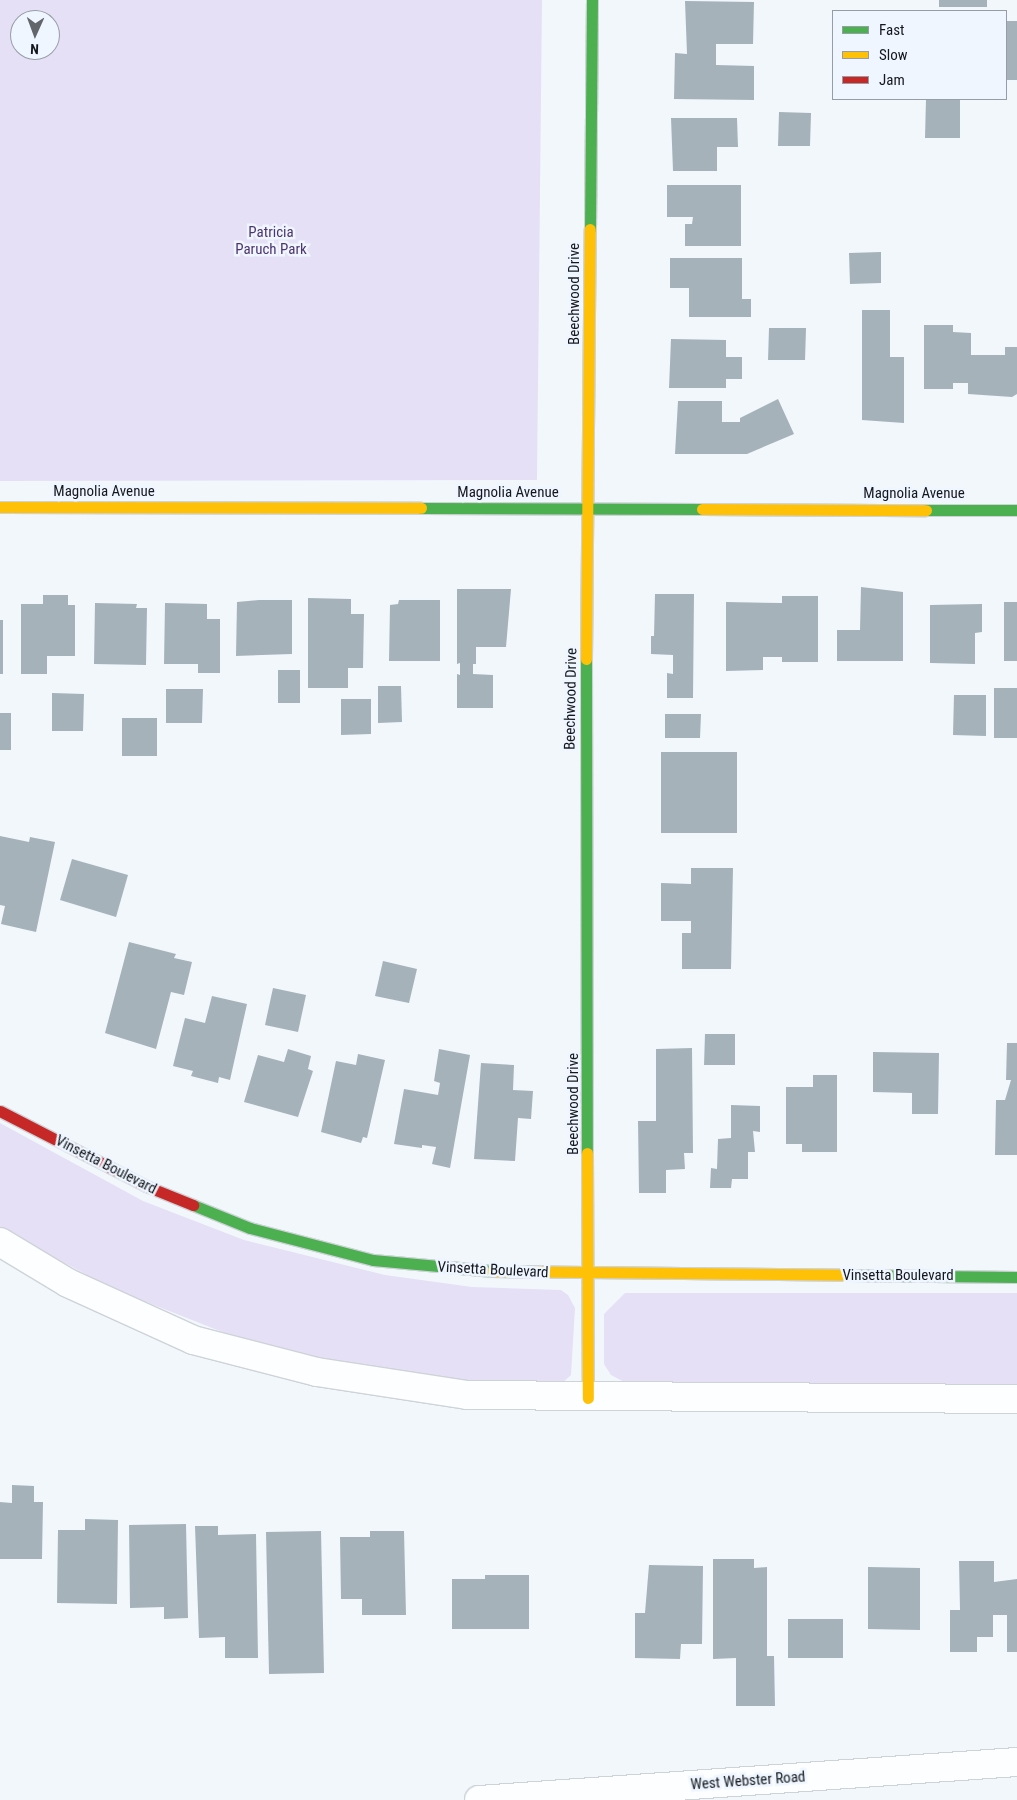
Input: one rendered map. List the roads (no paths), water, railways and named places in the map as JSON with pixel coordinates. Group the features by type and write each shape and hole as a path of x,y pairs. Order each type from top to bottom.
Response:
{"street":[{"name":"Beechwood Drive","path":"588,1398 590,1274 585,772 592,0"},
{"name":"Magnolia Avenue","path":"0,507 1017,510"},
{"name":"Vinsetta Boulevard","path":"0,1111 146,1186 250,1228 373,1260 472,1272 1017,1276"},
{"path":"0,1242 77,1287 193,1340 317,1372 467,1395 588,1398 1017,1399"},
{"name":"West Webster Road","path":"479,1800 1017,1762"}],"park label":[{"name":"Patricia Paruch Park","path":"271,240"}]}
